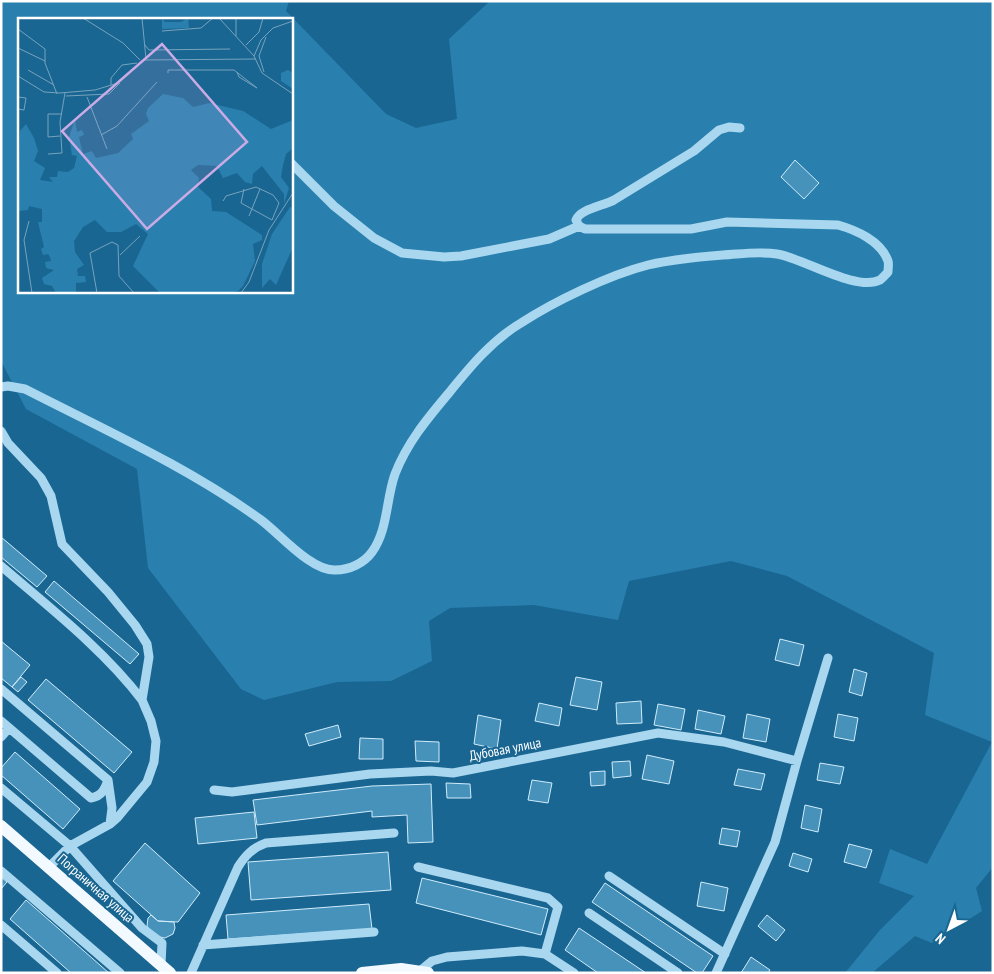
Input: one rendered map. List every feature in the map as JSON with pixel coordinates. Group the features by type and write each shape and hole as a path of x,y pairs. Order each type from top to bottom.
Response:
{"main road":[{"name":"Пограничная улица","path":"1,826 166,970"},
{"path":"362,973 401,969 424,972"}],"street":[{"path":"1,387 8,386 25,389 194,475 275,530 304,557 320,567 333,571 350,568 363,562 373,551 380,536 394,478 404,452 419,429 477,358 521,322 612,278 648,266 690,258 754,253 778,254 831,274 851,280 869,282 880,280 888,272 889,262 882,251 870,239 854,230 838,225 726,222 691,229 585,229 579,226 576,220 578,215 584,211 603,206 614,200 694,151 719,130 729,127 740,128"},
{"path":"292,164 340,211 374,238 402,253 444,257 461,256 549,239 579,226"},
{"path":"1,431 8,442 41,478 51,496 62,544 108,592 135,625 147,644 149,657 142,700"},
{"path":"1,566 105,658 127,680 142,700 151,721 156,741 154,762 147,782 118,817 110,824 70,846 50,867"},
{"path":"716,973 775,842 796,761 828,658"},
{"path":"1,689 108,780 112,808 110,824"},
{"path":"1,721 91,798 97,797 102,793 108,780"},
{"path":"1,737 9,728"},
{"name":"Дубовая улица","path":"214,790 232,792 370,774 431,771 453,773 658,733 724,742 796,761"},
{"path":"1,788 70,846 142,928 162,943 166,970"},
{"path":"191,973 238,867 247,854 258,846 266,843 394,832"},
{"path":"418,866 548,898 554,902 558,906 545,954"},
{"path":"1,871 120,973"},
{"path":"609,876 725,954"},
{"path":"589,913 678,973"},
{"path":"1,925 58,973"},
{"path":"203,945 374,932"},
{"path":"424,972 432,961 447,957 522,951 545,954 574,973"}],"shaded area":[{"path":"1,1 289,1 286,11 386,114 416,128 457,119 449,39 490,1 993,1 993,867 976,888 982,911 932,943 915,936 872,973 845,973 880,930 914,896 879,883 890,849 927,864 992,742 925,715 934,653 787,576 731,561 629,581 618,620 534,605 450,608 429,621 432,661 391,681 337,682 264,700 241,689 148,568 137,469 26,409 1,361"}],"building":[{"path":"795,160 819,183 804,199 781,177"},
{"path":"1,537 47,576 37,587 1,557"},
{"path":"54,581 139,654 130,664 45,592"},
{"path":"780,639 804,645 799,666 775,660"},
{"path":"1,641 30,665 12,687 1,678"},
{"path":"854,669 867,673 862,696 849,692"},
{"path":"21,677 27,682 18,692 12,687"},
{"path":"576,677 602,682 597,710 570,705"},
{"path":"46,679 132,752 114,773 28,700"},
{"path":"641,701 642,723 617,724 616,703"},
{"path":"539,703 562,708 559,726 535,721"},
{"path":"658,704 685,709 681,730 654,725"},
{"path":"698,710 725,716 721,734 695,729"},
{"path":"747,714 770,719 766,742 743,738"},
{"path":"838,714 858,718 854,741 834,737"},
{"path":"478,715 501,720 497,749 474,744"},
{"path":"338,725 341,737 309,746 305,734"},
{"path":"360,738 383,739 383,759 359,759"},
{"path":"415,741 439,742 439,762 416,761"},
{"path":"15,752 80,809 63,829 1,775 1,768"},
{"path":"647,755 674,761 669,784 642,779"},
{"path":"630,761 631,776 613,778 612,762"},
{"path":"820,763 844,767 840,784 817,780"},
{"path":"738,769 765,774 761,790 734,785"},
{"path":"605,771 605,785 591,786 590,772"},
{"path":"532,780 552,783 548,803 528,800"},
{"path":"446,783 470,784 471,798 447,798"},
{"path":"431,784 433,842 408,843 407,815 372,817 372,811 257,825 253,800 372,786"},
{"path":"805,805 822,809 818,832 801,828"},
{"path":"254,812 257,838 198,844 195,818"},
{"path":"722,828 740,831 737,847 719,844"},
{"path":"145,843 200,893 178,922 158,921 113,881"},
{"path":"849,844 872,850 866,868 844,862"},
{"path":"388,852 391,890 251,900 248,862"},
{"path":"793,853 812,859 808,872 789,866"},
{"path":"1,877 7,882 1,889"},
{"path":"422,878 548,909 541,935 416,903"},
{"path":"701,882 728,888 724,911 697,906"},
{"path":"605,883 713,956 702,973 697,973 592,902"},
{"path":"26,900 109,973 71,973 10,919"},
{"path":"369,904 372,929 228,939 226,915"},
{"path":"151,915 158,921 174,922 173,934 165,938 154,936 147,926 148,918"},
{"path":"767,915 785,930 776,941 758,926"},
{"path":"579,928 646,973 598,973 565,950"},
{"path":"751,957 770,970 768,973 741,973"}]}
